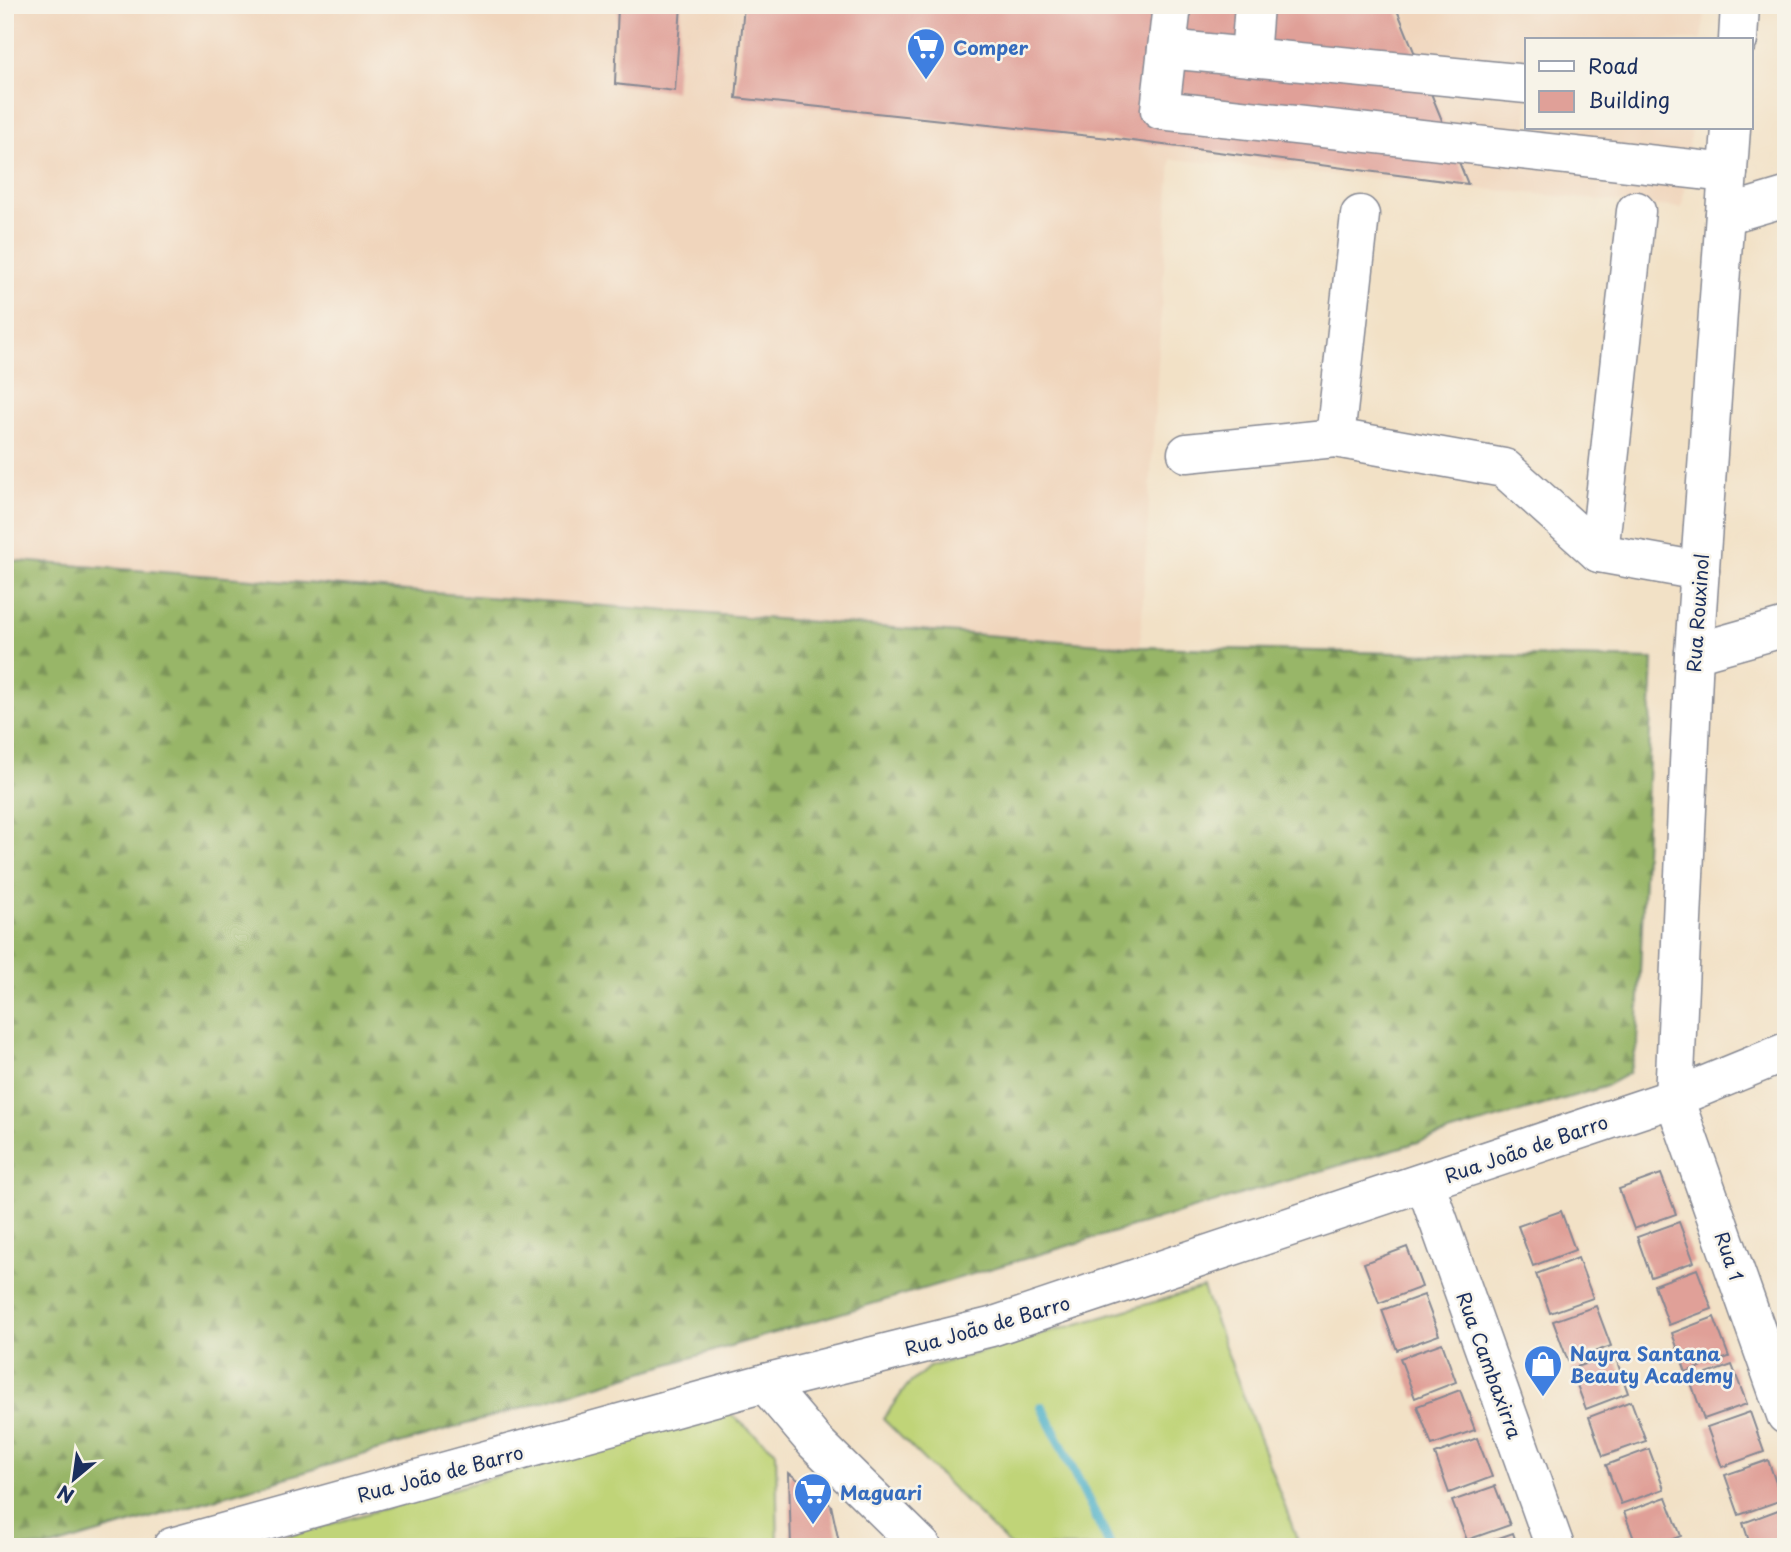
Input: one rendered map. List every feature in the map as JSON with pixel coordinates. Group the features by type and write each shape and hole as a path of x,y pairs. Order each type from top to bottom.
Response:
{"street":[{"path":"1172,5 1160,110 1728,173"},
{"path":"1250,57 1254,5"},
{"path":"1738,38 1740,5"},
{"path":"1167,49 1525,84"},
{"name":"Rua Rouxinol","path":"1674,1098 1694,653 1731,130"},
{"path":"1725,215 1786,197"},
{"path":"1599,553 1636,211"},
{"path":"1335,438 1360,215"},
{"path":"1187,453 1335,438 1504,468 1599,553 1700,570"},
{"path":"1694,653 1786,627"},
{"name":"Rua João de Barro","path":"173,1547 765,1383 991,1327 1674,1098 1786,1052"},
{"name":"Rua 1","path":"1674,1098 1786,1415"},
{"name":"Rua Cambaxirra","path":"1425,1183 1555,1547"},
{"path":"765,1383 816,1442 922,1547"}],"shaded area":[{"path":"5,5 1706,5 1701,38 1525,38 1525,130 1691,130 1682,208 1171,159 1140,647 5,560"}],"green space":[{"path":"5,560 1140,647 1653,659 1637,1046 1629,1073 1604,1087 52,1547 5,1547"},
{"path":"1203,1288 1300,1547 1011,1547 883,1419 907,1386 929,1367"},
{"path":"727,1411 776,1452 778,1547 249,1547"}],"building":[{"path":"618,5 681,5 675,91 615,84"},
{"path":"744,5 1395,5 1468,184 1109,138 736,98"},
{"path":"1661,1174 1676,1214 1634,1229 1619,1189"},
{"path":"1561,1211 1575,1250 1533,1266 1518,1226"},
{"path":"1679,1222 1694,1262 1651,1277 1637,1237"},
{"path":"1407,1247 1422,1287 1379,1303 1364,1263"},
{"path":"1578,1258 1593,1298 1550,1313 1536,1274"},
{"path":"1697,1269 1712,1309 1669,1325 1654,1285"},
{"path":"1424,1295 1439,1335 1397,1350 1382,1310"},
{"path":"1596,1306 1611,1346 1568,1361 1553,1321"},
{"path":"1714,1317 1729,1357 1686,1372 1672,1333"},
{"path":"1442,1343 1456,1382 1415,1398 1400,1358"},
{"path":"1614,1353 1628,1393 1586,1409 1571,1369"},
{"path":"1732,1365 1747,1404 1704,1419 1690,1380"},
{"path":"1460,1390 1475,1430 1432,1445 1417,1406"},
{"path":"1631,1401 1646,1441 1603,1456 1589,1417"},
{"path":"1750,1412 1764,1452 1722,1467 1707,1427"},
{"path":"1477,1438 1492,1477 1449,1493 1435,1454"},
{"path":"1649,1449 1664,1489 1621,1504 1606,1465"},
{"path":"1768,1460 1782,1500 1739,1515 1725,1475"},
{"name":"Maguari","path":"789,1473 831,1505 840,1547 791,1547"},
{"path":"1495,1486 1510,1525 1467,1540 1452,1501"},
{"path":"1666,1497 1681,1536 1652,1547 1637,1547 1624,1512"},
{"path":"1786,1507 1786,1547 1751,1547 1743,1523"},
{"path":"1513,1533 1518,1547 1476,1547 1476,1546"}],"waterway":[{"path":"1042,1407 1111,1547"}],"place":[{"name":"Comper","path":"926,81"},
{"name":"Nayra Santana Beauty Academy","path":"1543,1398"},
{"name":"Maguari","path":"813,1526"}]}
